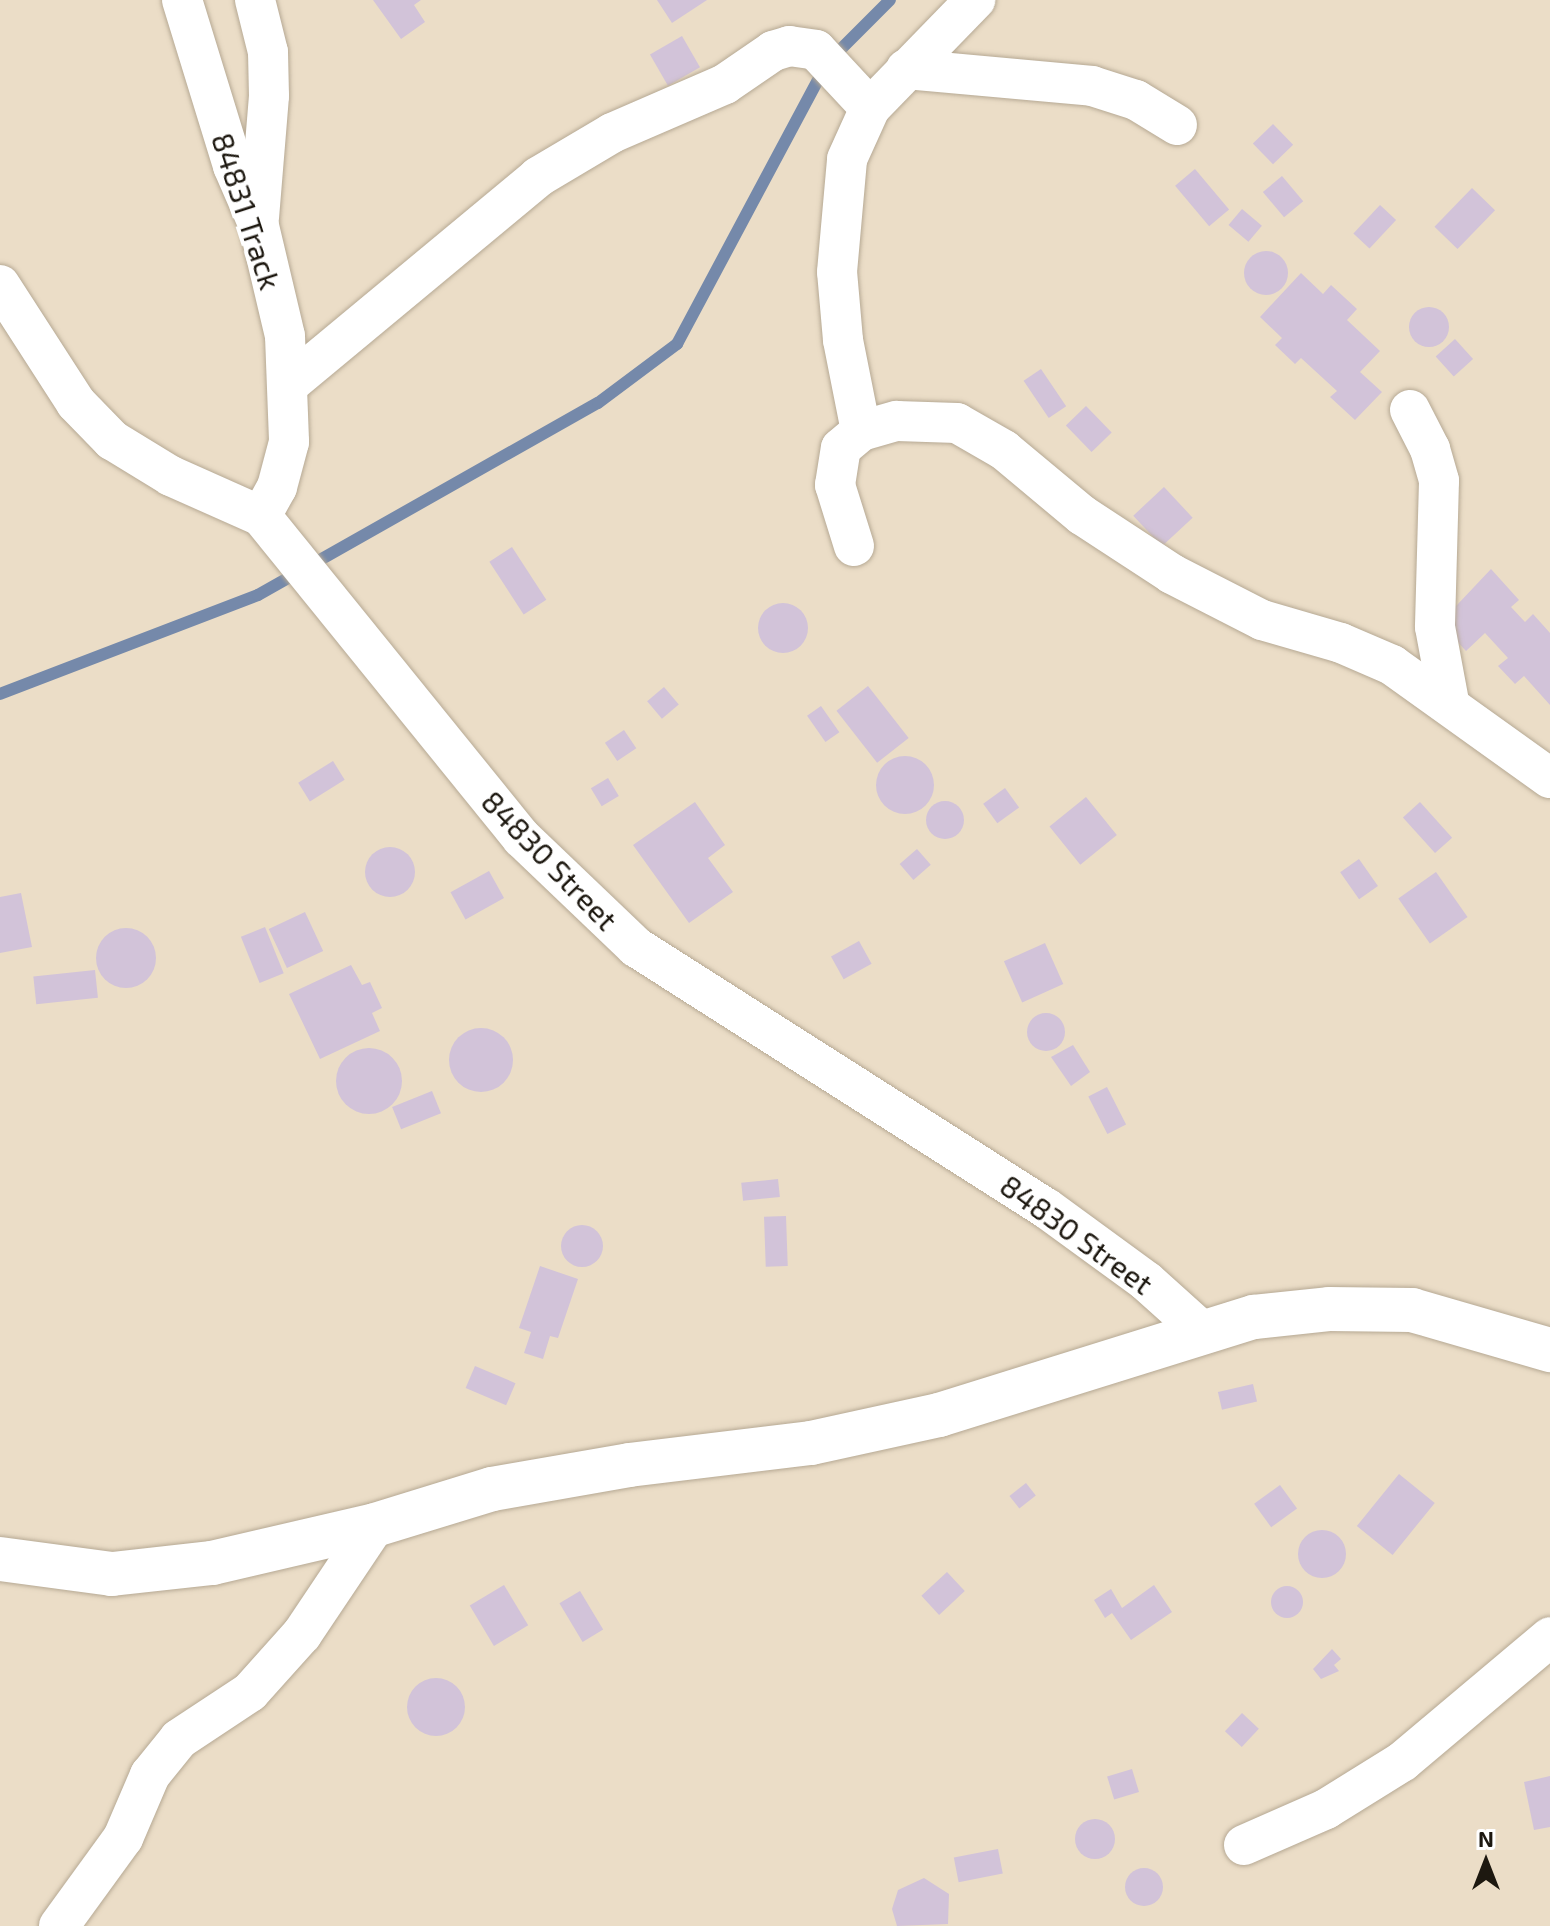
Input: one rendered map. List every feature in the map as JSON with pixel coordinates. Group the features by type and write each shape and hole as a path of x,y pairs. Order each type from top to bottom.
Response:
{"street":[{"name":"84831 Track","path":"182,0 229,152 259,226 285,336 289,442 277,487 261,516"},
{"path":"255,0 268,52 269,96 259,226"},
{"path":"861,431 843,340 838,216 847,159 870,108 975,0"},
{"path":"289,384 538,177 612,133 725,84 773,51 789,46 816,50 870,108"},
{"path":"906,69 1092,86 1136,100 1177,125"},
{"name":"84830 Street","path":"0,285 76,403 112,440 171,476 261,516 522,838 636,947 1046,1208 1146,1281 1204,1333"},
{"path":"1410,410 1430,449 1439,481 1435,627 1449,702"},
{"path":"854,546 835,485 841,448 861,431 897,421 957,423 1004,450 1082,515 1172,574 1262,620 1341,643 1392,665 1449,702 1550,778"},
{"path":"0,1559 112,1574 212,1563 375,1525 492,1489 629,1465 811,1443 939,1415 1254,1317 1329,1309 1412,1310 1550,1350"},
{"path":"59,1926 123,1838 150,1775 179,1739 250,1692 302,1634 375,1525"},
{"path":"1244,1845 1326,1809 1403,1761 1550,1637"}],"building":[{"path":"373,0 421,0 414,5 425,22 401,39"},
{"path":"657,0 707,0 672,23"},
{"path":"682,36 700,67 668,86 650,54"},
{"path":"1273,124 1293,145 1273,164 1253,143"},
{"path":"1195,169 1229,210 1209,226 1175,186"},
{"path":"1282,176 1303,201 1284,217 1263,192"},
{"path":"1472,188 1495,210 1458,249 1434,227"},
{"path":"1380,205 1396,220 1369,249 1353,234"},
{"path":"1242,209 1262,226 1248,242 1229,225"},
{"path":"1266,251 1282,257 1288,273 1282,289 1266,295 1250,289 1244,273 1250,257"},
{"path":"1301,273 1323,294 1331,285 1357,309 1347,320 1380,351 1360,372 1382,392 1355,420 1330,397 1337,391 1301,358 1295,364 1275,345 1282,338 1260,317"},
{"path":"1429,307 1443,313 1449,327 1443,341 1429,347 1415,341 1409,327 1415,313"},
{"path":"1455,339 1473,359 1454,376 1436,356"},
{"path":"1041,369 1066,406 1049,418 1024,381"},
{"path":"1086,406 1112,433 1092,452 1066,425"},
{"path":"1164,487 1193,518 1162,546 1133,516"},
{"path":"512,547 546,600 524,615 489,562"},
{"path":"1491,569 1519,600 1511,607 1525,622 1533,614 1550,633 1550,705 1524,676 1515,684 1498,666 1508,658 1485,633 1466,651 1440,623"},
{"path":"783,603 801,610 808,628 801,646 783,653 765,646 758,628 765,610"},
{"path":"868,686 909,738 877,763 836,711"},
{"path":"664,687 679,705 662,719 647,701"},
{"path":"821,706 839,732 825,742 807,716"},
{"path":"624,730 636,748 617,761 605,743"},
{"path":"905,756 925,765 934,785 925,805 905,814 885,805 876,785 885,765"},
{"path":"333,761 345,780 310,801 298,783"},
{"path":"608,778 619,796 602,806 591,788"},
{"path":"1005,788 1019,807 997,823 983,804"},
{"path":"1086,797 1117,835 1080,865 1049,827"},
{"path":"945,801 958,807 964,820 958,833 945,839 932,833 926,820 932,807"},
{"path":"695,802 725,845 708,858 733,892 689,923 633,845"},
{"path":"1420,802 1452,838 1435,853 1403,817"},
{"path":"390,847 407,855 415,872 407,889 390,897 373,889 365,872 373,855"},
{"path":"917,849 931,865 913,880 900,864"},
{"path":"1359,859 1378,886 1359,899 1340,872"},
{"path":"489,871 504,898 466,919 451,892"},
{"path":"1436,872 1468,917 1430,943 1398,898"},
{"path":"21,893 32,947 0,953 0,897"},
{"path":"305,912 323,951 287,968 269,929"},
{"path":"265,927 284,973 260,983 241,937"},
{"path":"126,928 147,937 156,958 147,979 126,988 105,979 96,958 105,937"},
{"path":"859,941 872,964 844,979 831,957"},
{"path":"1045,943 1063,984 1022,1002 1004,961"},
{"path":"351,965 362,985 370,982 382,1008 372,1013 380,1031 320,1059 289,994"},
{"path":"95,970 98,998 36,1004 33,976"},
{"path":"1046,1013 1059,1019 1065,1032 1059,1045 1046,1051 1033,1045 1027,1032 1033,1019"},
{"path":"475,1028 487,1028 504,1037 511,1048 511,1072 504,1083 487,1092 475,1092 463,1087 454,1078 449,1066 449,1054 454,1042 463,1033"},
{"path":"1073,1045 1090,1072 1071,1086 1051,1057"},
{"path":"369,1048 382,1051 392,1058 399,1068 402,1081 399,1094 392,1104 382,1111 369,1114 356,1111 346,1104 339,1094 336,1081 339,1068 346,1058 356,1051"},
{"path":"1107,1087 1126,1124 1107,1134 1088,1097"},
{"path":"432,1091 441,1113 401,1129 392,1107"},
{"path":"778,1179 780,1197 743,1201 741,1183"},
{"path":"786,1216 788,1266 766,1267 764,1217"},
{"path":"582,1225 597,1231 603,1246 597,1261 582,1267 567,1261 561,1246 567,1231"},
{"path":"540,1266 578,1279 558,1338 550,1336 543,1359 524,1353 531,1332 519,1328"},
{"path":"475,1366 516,1383 506,1405 466,1388"},
{"path":"1253,1384 1257,1402 1222,1410 1218,1392"},
{"path":"1399,1474 1435,1503 1393,1555 1357,1526"},
{"path":"1026,1483 1036,1496 1019,1509 1009,1496"},
{"path":"1280,1485 1297,1508 1271,1527 1254,1504"},
{"path":"1322,1530 1339,1537 1346,1554 1339,1571 1322,1578 1305,1571 1298,1554 1305,1537"},
{"path":"947,1572 965,1591 939,1615 921,1596"},
{"path":"504,1585 528,1625 494,1646 470,1606"},
{"path":"1154,1585 1172,1612 1131,1640 1112,1613 1105,1618 1094,1600 1111,1589 1122,1608"},
{"path":"1287,1586 1298,1591 1303,1602 1298,1613 1287,1618 1276,1613 1271,1602 1276,1591"},
{"path":"580,1591 603,1630 583,1642 559,1603"},
{"path":"1332,1649 1341,1659 1334,1665 1339,1671 1321,1679 1313,1669"},
{"path":"436,1678 457,1686 465,1707 457,1728 436,1736 415,1728 407,1707 415,1686"},
{"path":"1242,1713 1259,1729 1242,1747 1225,1731"},
{"path":"1132,1769 1139,1792 1114,1800 1107,1777"},
{"path":"1550,1776 1550,1827 1534,1830 1524,1782"},
{"path":"1095,1819 1109,1825 1115,1839 1109,1853 1095,1859 1081,1853 1075,1839 1081,1825"},
{"path":"998,1849 1003,1874 959,1882 954,1858"},
{"path":"1144,1868 1157,1874 1163,1887 1157,1900 1144,1906 1131,1900 1125,1887 1131,1874"},
{"path":"924,1878 949,1894 948,1924 897,1926 892,1909 898,1890"}],"waterway":[{"path":"0,694 258,595 598,403 677,344 827,63 890,0"}]}
